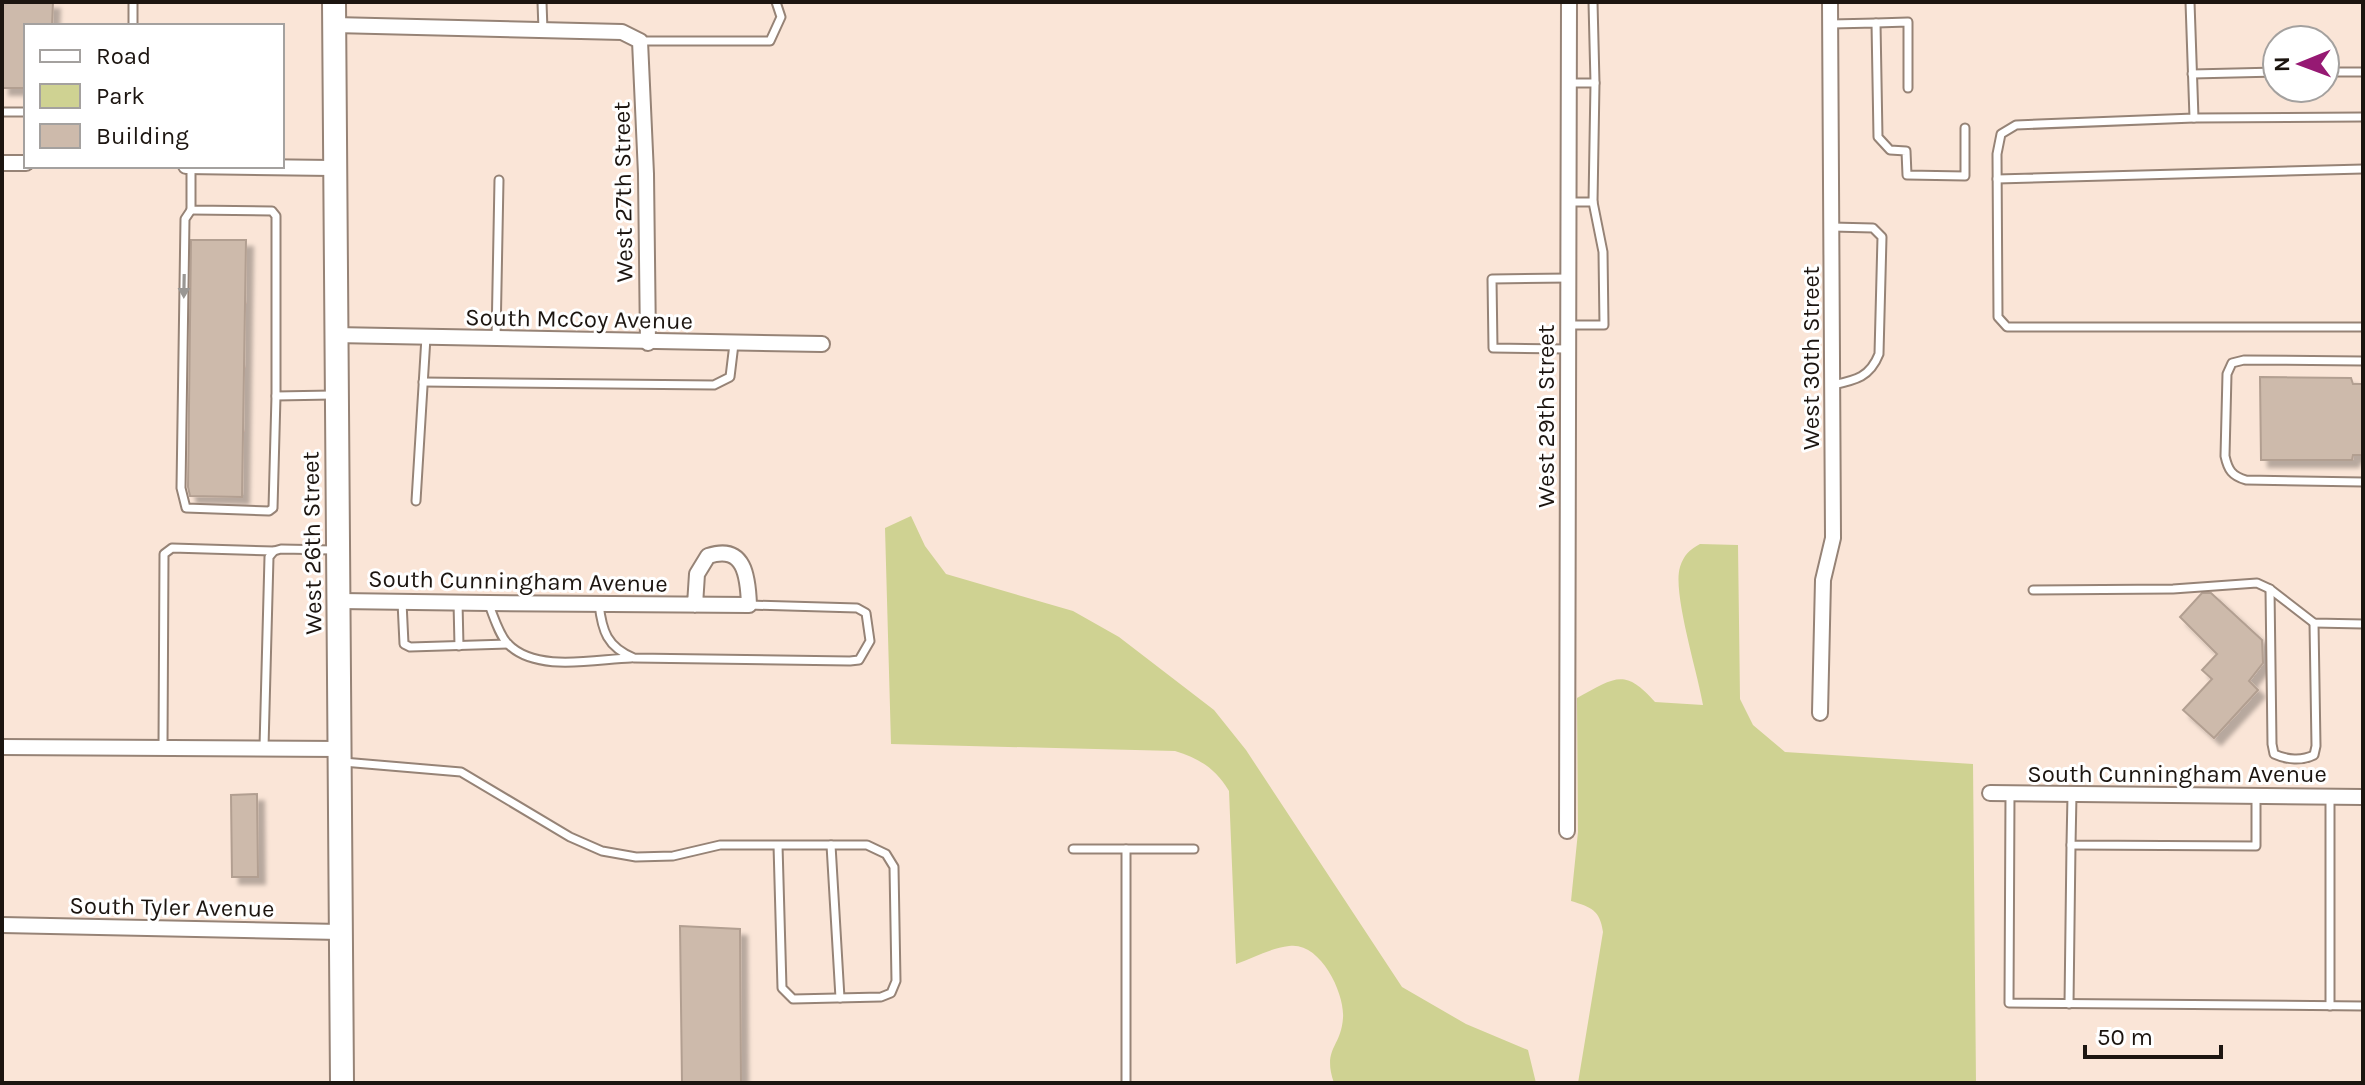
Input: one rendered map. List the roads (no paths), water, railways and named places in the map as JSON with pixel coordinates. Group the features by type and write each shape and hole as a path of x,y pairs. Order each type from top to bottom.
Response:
{"street":[{"name":"West 26th Street","path":"334,2 332,168 340,601 342,1083"},
{"name":"West 29th Street","path":"1567,831 1569,2"},
{"name":"West 30th Street","path":"1820,713 1823,580 1833,538 1830,2"},
{"path":"334,25 622,32 640,41"},
{"name":"West 27th Street","path":"640,41 646,174 648,343"},
{"path":"2,163 24,163"},
{"path":"284,167 332,168"},
{"name":"South McCoy Avenue","path":"334,335 822,344"},
{"name":"South Cunningham Avenue","path":"340,601 488,603 695,605 749,605 746,569 738,557 717,553 708,556 701,564 695,605"},
{"path":"2,747 264,747 341,756"},
{"name":"South Cunningham Avenue","path":"1990,793 2363,797"},
{"name":"South Tyler Avenue","path":"2,925 340,932"}],"lane":[{"path":"133,2 133,24"},
{"path":"542,2 543,30"},
{"path":"640,41 770,41 781,17 776,2"},
{"path":"1568,325 1604,325 1603,252 1593,202 1593,2"},
{"path":"2190,2 2194,118"},
{"path":"1831,24 1908,22 1908,88"},
{"path":"1876,23 1878,137 1890,150 1906,151 1907,175 1965,176 1965,128"},
{"path":"2192,74 2261,72"},
{"path":"2341,72 2363,72"},
{"path":"1569,83 1595,83"},
{"path":"2,112 24,112"},
{"path":"2363,117 2194,118 2016,125 2001,134 1997,179 1998,317 2007,327 2363,327"},
{"path":"189,168 191,210 185,219 181,488 186,508 191,511 269,511 273,508 276,396 276,216 272,211 191,210"},
{"path":"1997,179 2363,169"},
{"path":"496,339 499,180"},
{"path":"1569,202 1593,202"},
{"path":"1832,227 1873,228 1882,237 1883,262 1879,354 1874,367 1861,379 1833,385"},
{"path":"1568,349 1493,348 1492,279 1569,278"},
{"path":"416,501 426,337"},
{"path":"423,382 714,385 730,377 734,344"},
{"path":"2363,361 2244,360 2232,363 2227,374 2225,456 2228,468 2236,477 2246,480 2363,482"},
{"path":"276,396 335,395"},
{"path":"163,745 164,554 172,548 338,550"},
{"path":"264,747 269,557 274,551"},
{"path":"2033,590 2173,589 2222,583 2257,583 2270,589 2314,623 2363,624"},
{"path":"2270,589 2272,744 2274,754 2283,758 2306,759 2314,755 2314,623"},
{"path":"402,602 404,644 410,647 508,644 532,658 547,661 634,658 850,661 859,660 870,641 866,613 857,608 749,605"},
{"path":"458,602 459,646"},
{"path":"488,603 508,644"},
{"path":"599,604 602,630 612,645 634,658"},
{"path":"341,756 461,772 570,837 602,851 625,855 673,856 720,845 778,845 867,845 886,854 894,867 896,981 891,993 881,997 793,999 782,988 778,845"},
{"path":"2010,794 2009,1003 2363,1006"},
{"path":"2069,1004 2072,795"},
{"path":"2071,845 2256,846 2256,796"},
{"path":"2330,797 2330,1006"},
{"path":"831,845 840,998"},
{"path":"1073,849 1194,849"},
{"path":"1126,849 1126,1083"}]}
